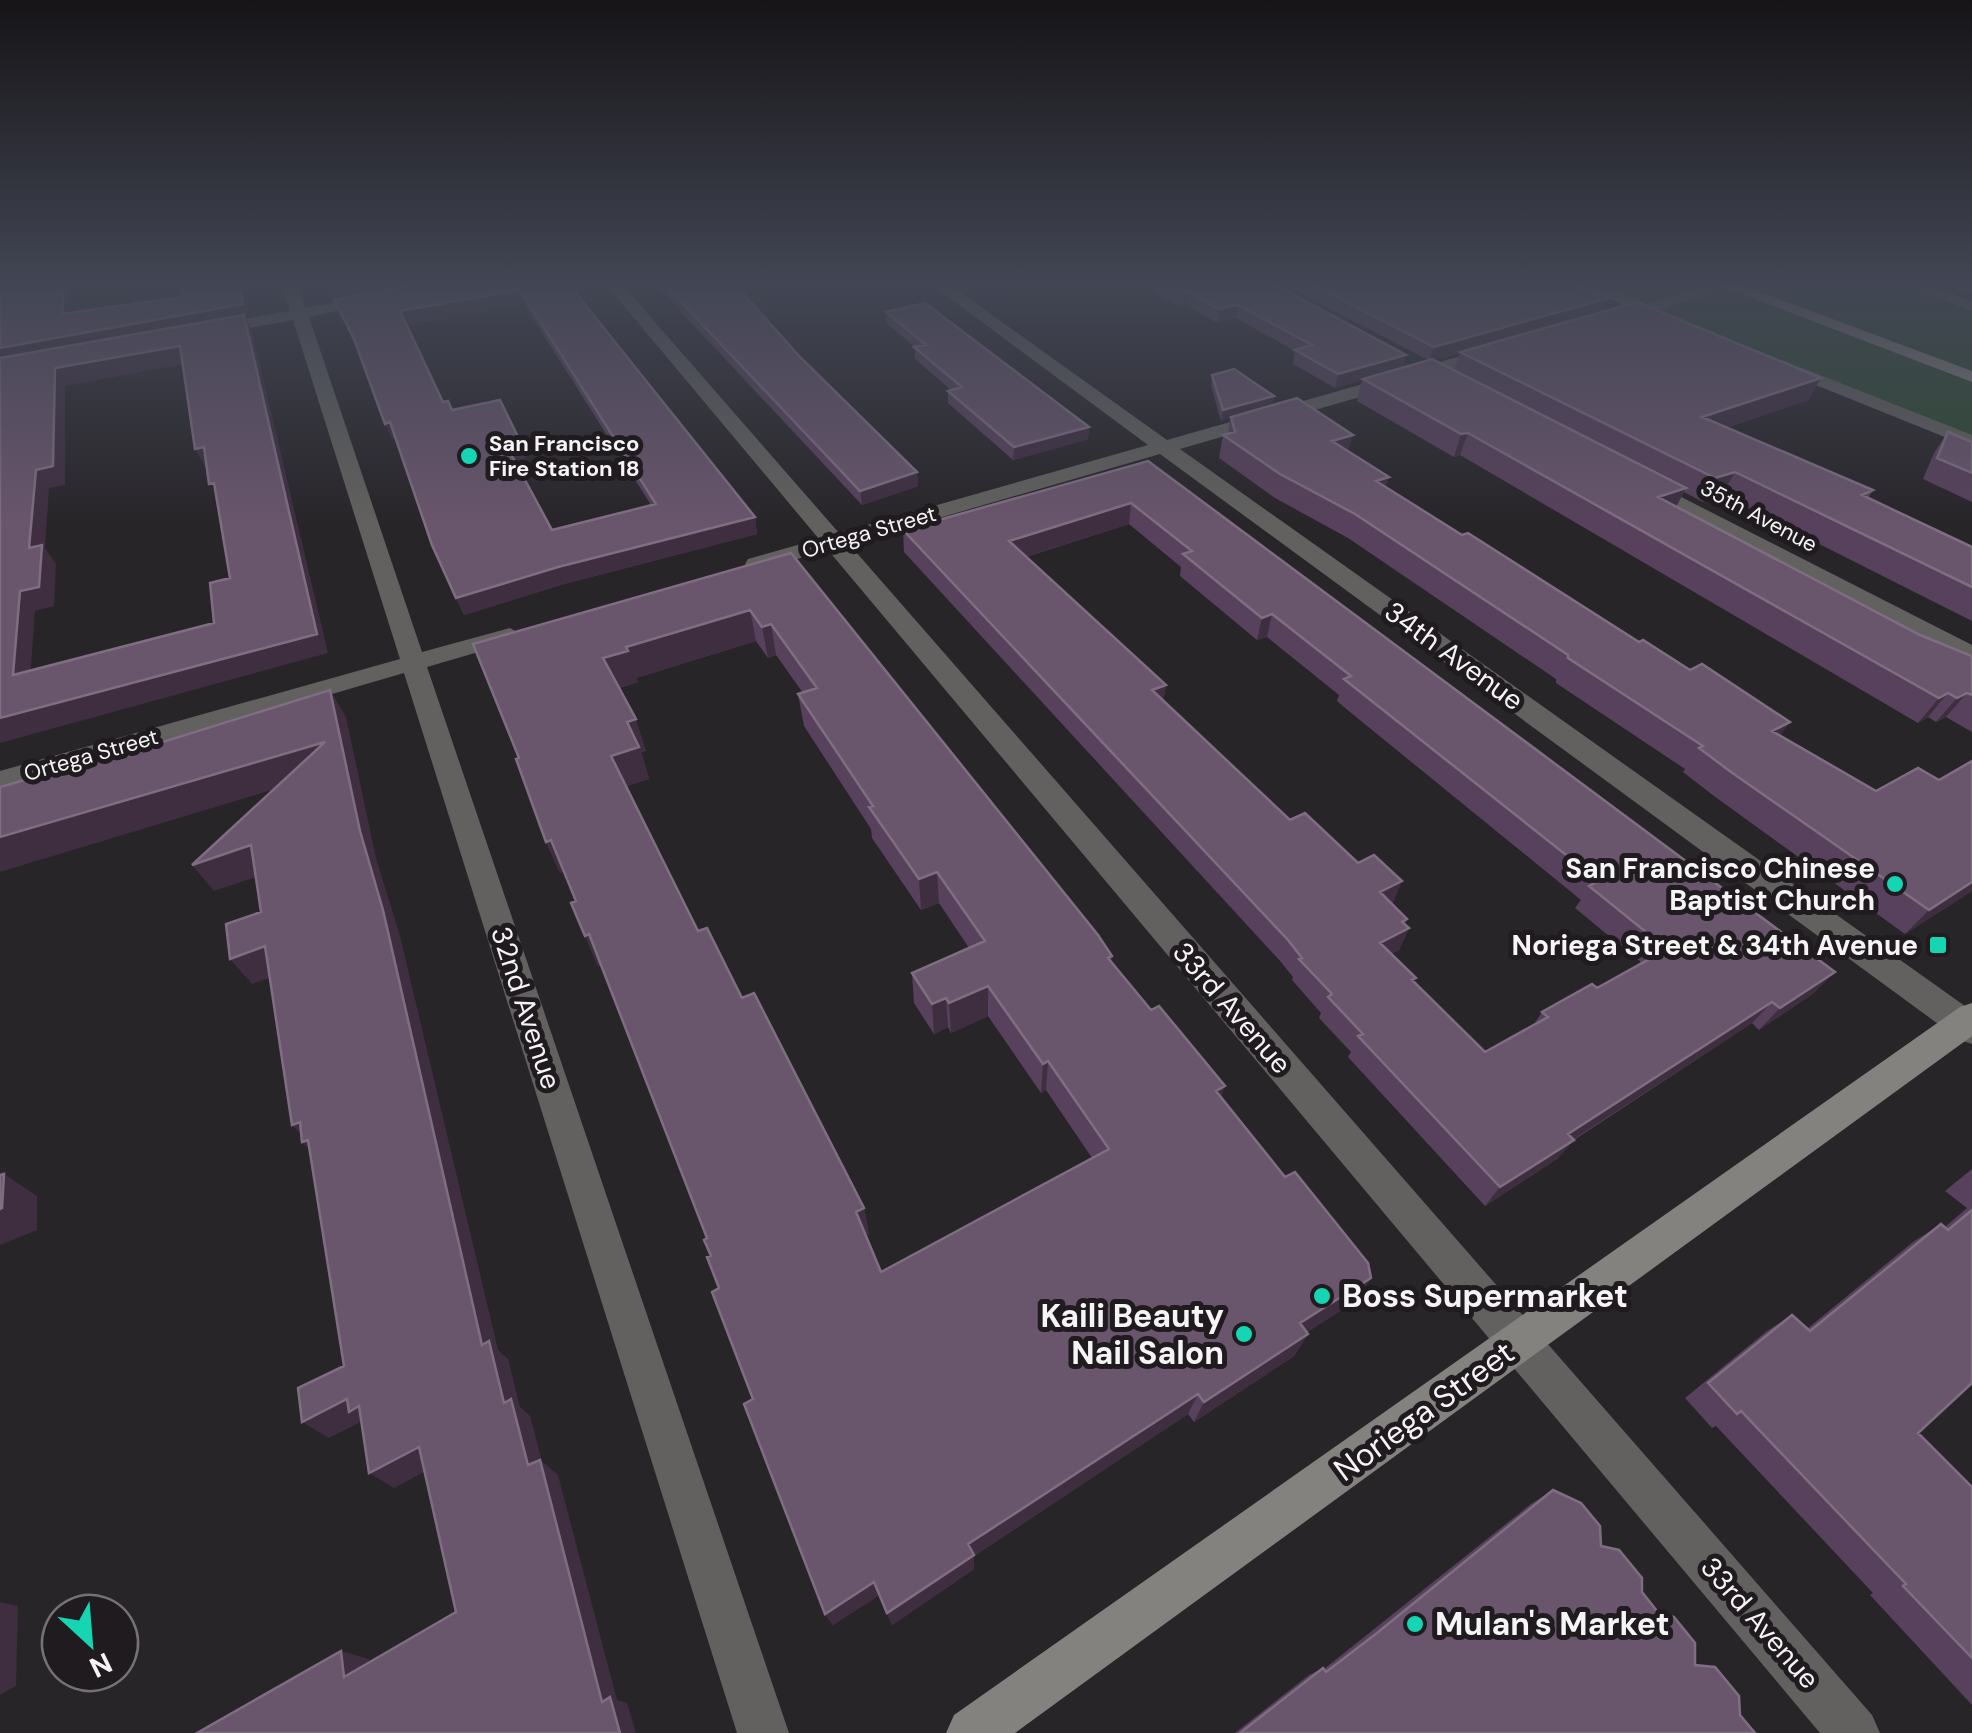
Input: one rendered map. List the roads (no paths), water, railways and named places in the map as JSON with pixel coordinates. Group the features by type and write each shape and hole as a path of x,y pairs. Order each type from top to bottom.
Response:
{"street":[{"name":"32nd Avenue","path":"315,363 763,1733"},
{"name":"33rd Avenue","path":"681,363 1854,1733"},
{"name":"34th Avenue","path":"1047,363 1969,1023"},
{"path":"1412,363 1463,390"},
{"name":"Ortega Street","path":"727,572 1456,363"},
{"path":"1779,363 1972,442"},
{"path":"1935,363 1972,377"},
{"name":"35th Avenue","path":"1621,472 1972,655"},
{"name":"Ortega Street","path":"0,781 537,627"},
{"name":"Noriega Street","path":"972,1733 1969,1023"}],"place":[{"name":"San Francisco Fire Station 18","path":"469,456"},
{"name":"San Francisco Chinese Baptist Church","path":"1895,884"},
{"name":"Noriega Street & 34th Avenue","path":"1938,945"},
{"name":"Boss Supermarket","path":"1322,1296"},
{"name":"Kaili Beauty Nail Salon","path":"1244,1334"},
{"name":"Mulan's Market","path":"1415,1624"}]}
